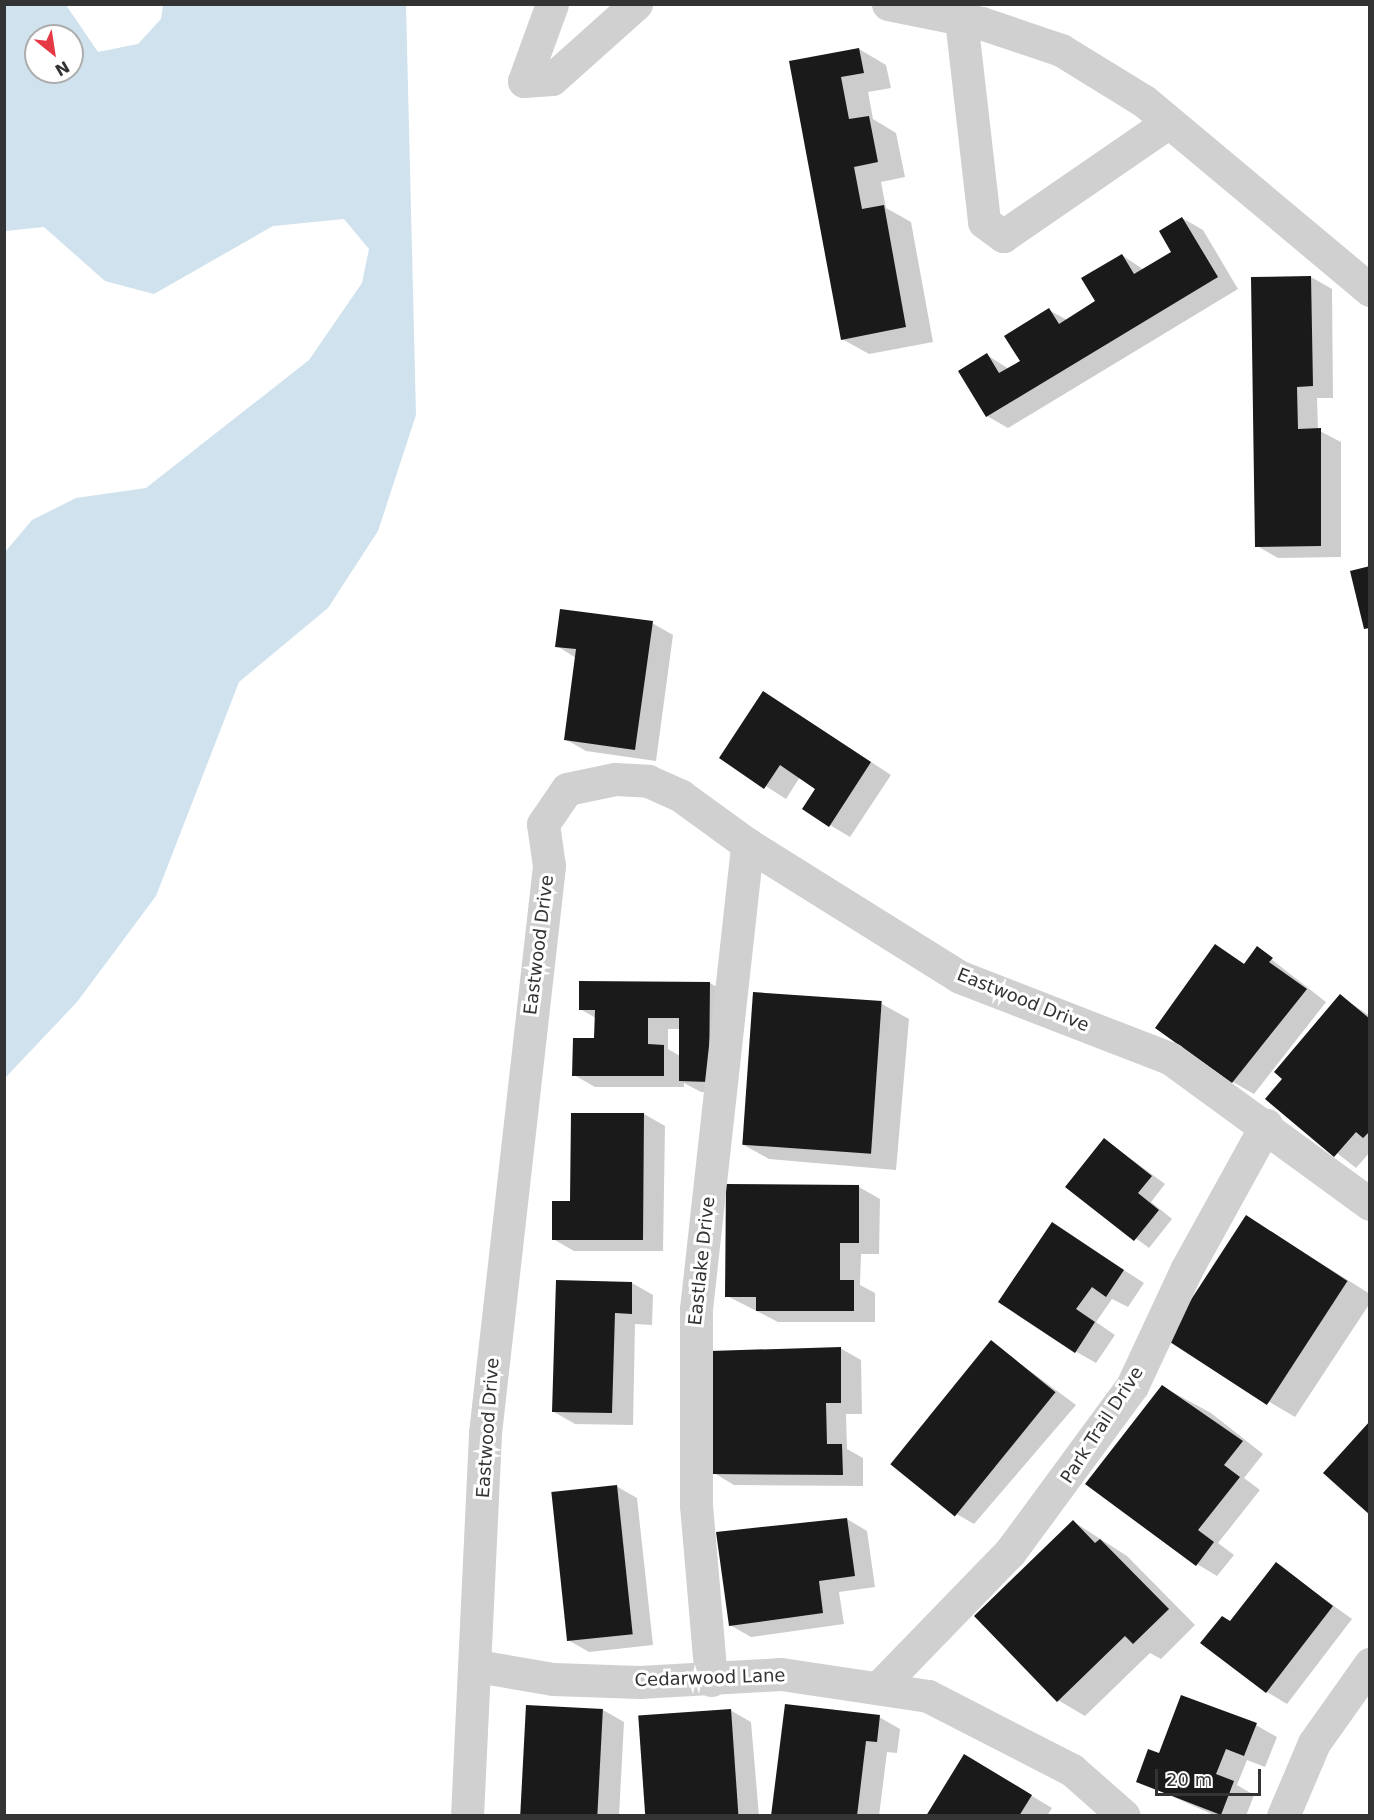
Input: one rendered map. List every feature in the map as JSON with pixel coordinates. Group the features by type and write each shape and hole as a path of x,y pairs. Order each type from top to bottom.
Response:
{"street":[{"path":"552,4 524,81 552,79 636,4"},
{"path":"888,4 961,20 1061,50 1169,122 1370,290"},
{"path":"961,20 984,222 1003,236 1169,122"},
{"name":"Eastwood Drive","path":"467,1815 477,1666 485,1433 549,867 546,813 567,789 583,783 648,781 681,796 747,844 960,977 1172,1059 1266,1125 1370,1204"},
{"name":"Eastlake Drive","path":"711,1680 696,1506 696,1309 747,844"},
{"name":"Park Trail Drive","path":"880,1686 1010,1552 1132,1386 1186,1270 1266,1125"},
{"path":"1283,1815 1314,1743 1370,1664"},
{"name":"Cedarwood Lane","path":"477,1666 553,1678 711,1680 781,1674 880,1686 967,1712 1072,1770 1108,1810"}],"water":[{"path":"5,4 66,5 79,24 24,24 24,84 84,84 84,31 98,52 138,44 161,19 163,5 406,5 416,415 378,531 328,608 239,682 156,896 77,1002 5,1078 5,552 32,520 76,498 146,488 309,360 362,283 369,249 344,219 273,226 154,294 105,281 44,227 5,231"}],"building":[{"path":"859,48 864,73 841,77 849,119 869,116 878,162 854,167 862,209 884,205 906,327 841,340 789,61"},
{"path":"1182,217 1218,277 986,417 958,371 987,353 999,373 1020,361 1004,336 1049,308 1059,324 1095,301 1081,278 1122,254 1134,274 1171,252 1159,231"},
{"path":"1311,276 1313,386 1297,387 1298,429 1321,428 1321,546 1255,547 1251,277"},
{"path":"1370,566 1370,628 1364,629 1350,571"},
{"path":"560,609 653,621 635,750 564,740 576,649 555,647"},
{"path":"763,691 871,762 829,827 802,809 815,789 780,765 764,789 719,758"},
{"path":"1215,944 1244,964 1257,946 1273,958 1269,962 1307,989 1232,1083 1155,1028"},
{"path":"579,981 710,982 709,1082 679,1081 679,1018 648,1018 648,1044 664,1045 664,1076 572,1076 573,1038 594,1038 595,1010 579,1010"},
{"path":"753,992 882,1001 871,1154 742,1145"},
{"path":"1340,994 1370,1019 1370,1131 1363,1138 1356,1132 1334,1157 1265,1099 1282,1079 1274,1072"},
{"path":"571,1113 644,1113 643,1240 552,1240 552,1201 570,1201"},
{"path":"1104,1138 1152,1176 1138,1193 1159,1210 1134,1241 1065,1187"},
{"path":"726,1184 859,1185 859,1243 840,1243 840,1280 854,1280 854,1311 756,1311 756,1297 725,1297"},
{"path":"1246,1215 1347,1281 1267,1405 1165,1339"},
{"path":"1052,1222 1124,1270 1106,1297 1092,1287 1076,1309 1095,1322 1075,1353 998,1302"},
{"path":"556,1280 632,1282 632,1314 615,1313 612,1413 552,1412"},
{"path":"991,1340 1056,1392 955,1517 890,1464"},
{"path":"841,1347 841,1403 826,1403 827,1444 842,1444 843,1475 712,1474 710,1351"},
{"path":"1162,1385 1243,1441 1224,1465 1240,1477 1198,1530 1214,1542 1196,1566 1085,1484"},
{"path":"1370,1421 1370,1515 1323,1473"},
{"path":"617,1485 633,1634 567,1641 551,1492"},
{"path":"847,1518 855,1576 819,1581 823,1613 729,1626 716,1532"},
{"path":"1073,1520 1095,1543 1100,1539 1169,1609 1133,1644 1125,1636 1057,1702 974,1616"},
{"path":"1276,1562 1333,1606 1266,1693 1200,1643 1222,1616 1230,1621"},
{"path":"1181,1695 1257,1723 1244,1756 1226,1749 1216,1774 1234,1781 1221,1815 1136,1782 1148,1749 1159,1753"},
{"path":"785,1704 880,1715 877,1742 866,1741 857,1816 771,1816"},
{"path":"526,1705 603,1709 597,1816 520,1816"},
{"path":"731,1709 738,1816 645,1816 638,1715"},
{"path":"964,1754 1032,1795 1019,1816 926,1816"}]}
